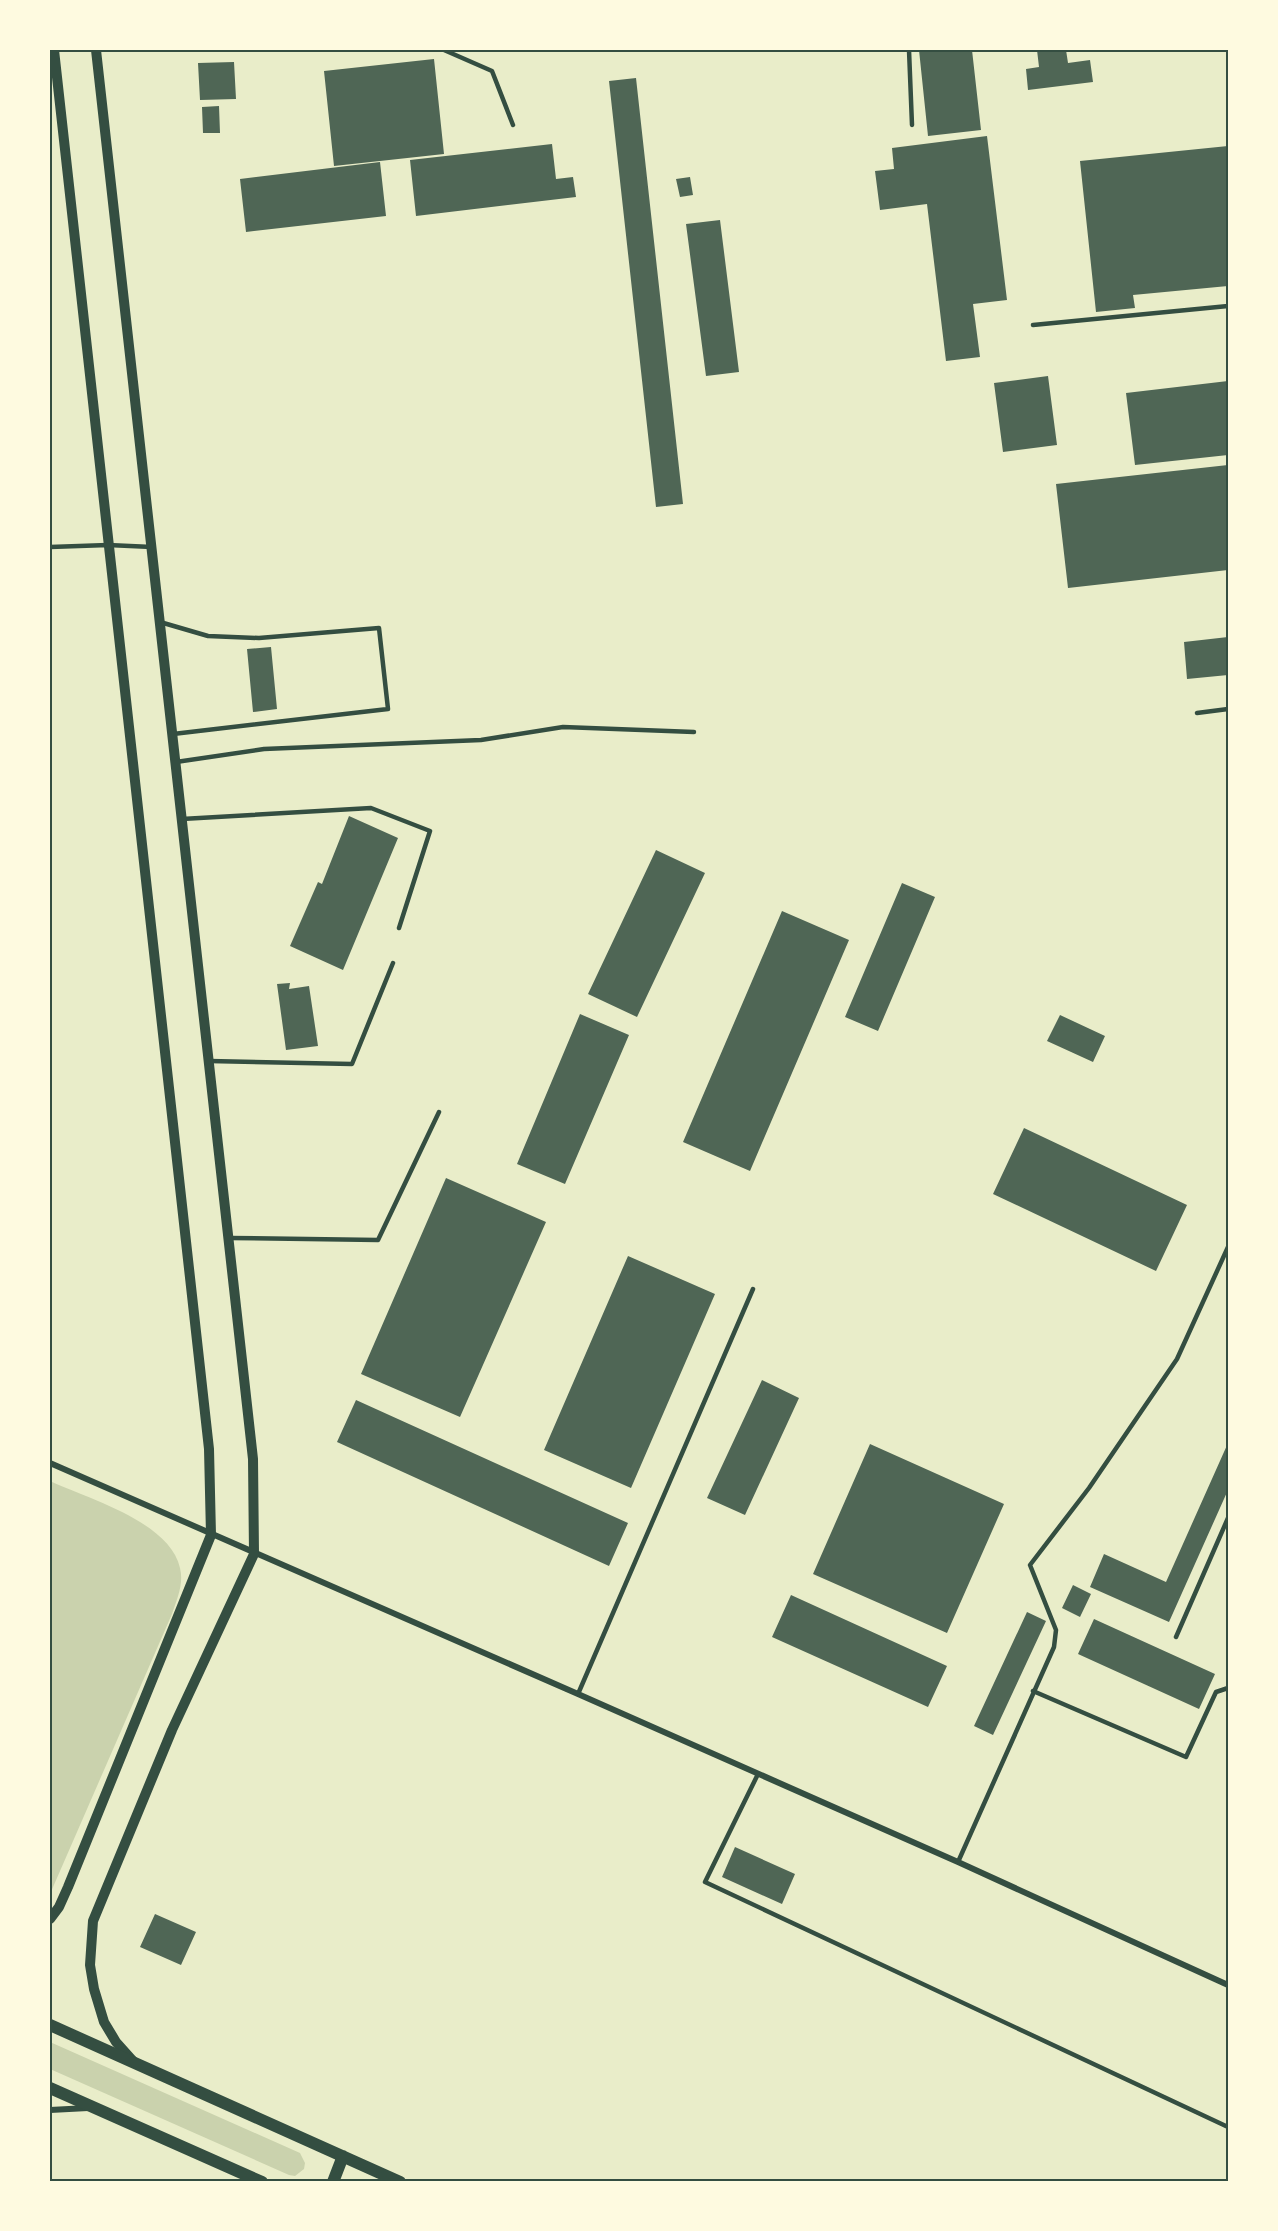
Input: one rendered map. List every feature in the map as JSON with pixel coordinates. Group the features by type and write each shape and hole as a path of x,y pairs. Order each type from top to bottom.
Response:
{"main road":[{"path":"50,2025 400,2181"},
{"path":"50,2088 238,2177 262,2181"},
{"path":"333,2181 344,2156"}],"street":[{"path":"50,1919 59,1907 68,1887 211,1535 208,1437 54,50"},
{"path":"96,50 253,1459 254,1554 172,1730 93,1921 90,1965 94,1989 104,2022 116,2042 137,2065"},
{"path":"50,1463 958,1862 1228,1985"},
{"path":"50,2110 95,2108"}],"lane":[{"path":"444,50 492,71 513,125"},
{"path":"909,50 912,125"},
{"path":"1033,325 1228,306"},
{"path":"50,547 108,544 152,547"},
{"path":"160,622 208,636 259,638 379,628 388,709 173,734"},
{"path":"1197,713 1228,709"},
{"path":"176,762 264,749 481,740 563,727 694,732"},
{"path":"182,819 371,808 430,831 399,928"},
{"path":"209,1061 352,1064 393,963"},
{"path":"229,1238 378,1240 439,1112"},
{"path":"958,1862 1054,1647 1056,1630 1030,1565 1089,1488 1177,1359 1228,1247"},
{"path":"578,1694 753,1289"},
{"path":"1176,1637 1228,1518"},
{"path":"1033,1691 1186,1757 1216,1692 1228,1688"},
{"path":"758,1774 705,1882 1228,2127"}],"green space":[{"path":"50,1481 106,1504 145,1525 173,1552 180,1568 181,1580 172,1614 50,1894"},
{"path":"50,2042 300,2153 305,2163 304,2169 295,2176 289,2175 50,2069"}],"building":[{"path":"919,50 972,50 981,130 928,136"},
{"path":"1037,50 1066,50 1068,63 1090,60 1093,82 1028,90 1026,69 1039,67"},
{"path":"434,59 444,154 334,166 324,71"},
{"path":"234,62 236,99 200,100 198,63"},
{"path":"636,78 683,504 656,507 609,81"},
{"path":"219,106 220,133 203,133 202,107"},
{"path":"987,136 1007,300 973,304 980,357 946,361 927,204 880,210 875,171 894,169 892,148"},
{"path":"552,144 556,179 573,177 576,197 416,216 410,160"},
{"path":"1228,146 1228,286 1133,295 1135,308 1096,312 1080,161"},
{"path":"380,162 386,216 246,232 240,179"},
{"path":"690,177 693,195 680,197 676,179"},
{"path":"720,220 739,372 706,376 686,224"},
{"path":"1048,376 1057,445 1003,452 994,383"},
{"path":"1228,381 1228,455 1135,465 1126,393"},
{"path":"1228,465 1228,570 1068,588 1056,484"},
{"path":"1228,637 1228,675 1187,679 1184,642"},
{"path":"271,647 277,709 253,712 247,649"},
{"path":"349,816 398,838 343,970 290,946 318,882 322,884"},
{"path":"656,850 705,873 637,1017 588,994"},
{"path":"902,883 935,897 878,1031 845,1017"},
{"path":"782,911 849,940 750,1171 683,1142"},
{"path":"290,983 289,989 309,986 318,1046 286,1050 277,984"},
{"path":"580,1014 629,1035 565,1184 517,1164"},
{"path":"1060,1015 1105,1036 1093,1062 1047,1041"},
{"path":"1024,1128 1187,1205 1156,1271 993,1194"},
{"path":"446,1178 546,1222 460,1417 361,1374"},
{"path":"628,1256 715,1294 631,1488 544,1450"},
{"path":"762,1380 799,1398 745,1515 707,1498"},
{"path":"356,1400 628,1523 609,1566 337,1442"},
{"path":"1228,1443 1228,1490 1169,1622 1090,1587 1104,1554 1166,1582"},
{"path":"870,1444 1004,1504 947,1633 813,1574"},
{"path":"1073,1585 1091,1594 1080,1617 1062,1608"},
{"path":"791,1595 947,1666 928,1707 772,1637"},
{"path":"1027,1612 1046,1621 993,1735 974,1726"},
{"path":"1094,1619 1215,1674 1199,1709 1078,1654"},
{"path":"735,1847 795,1874 782,1904 722,1877"},
{"path":"155,1914 196,1932 181,1965 140,1947"}]}
